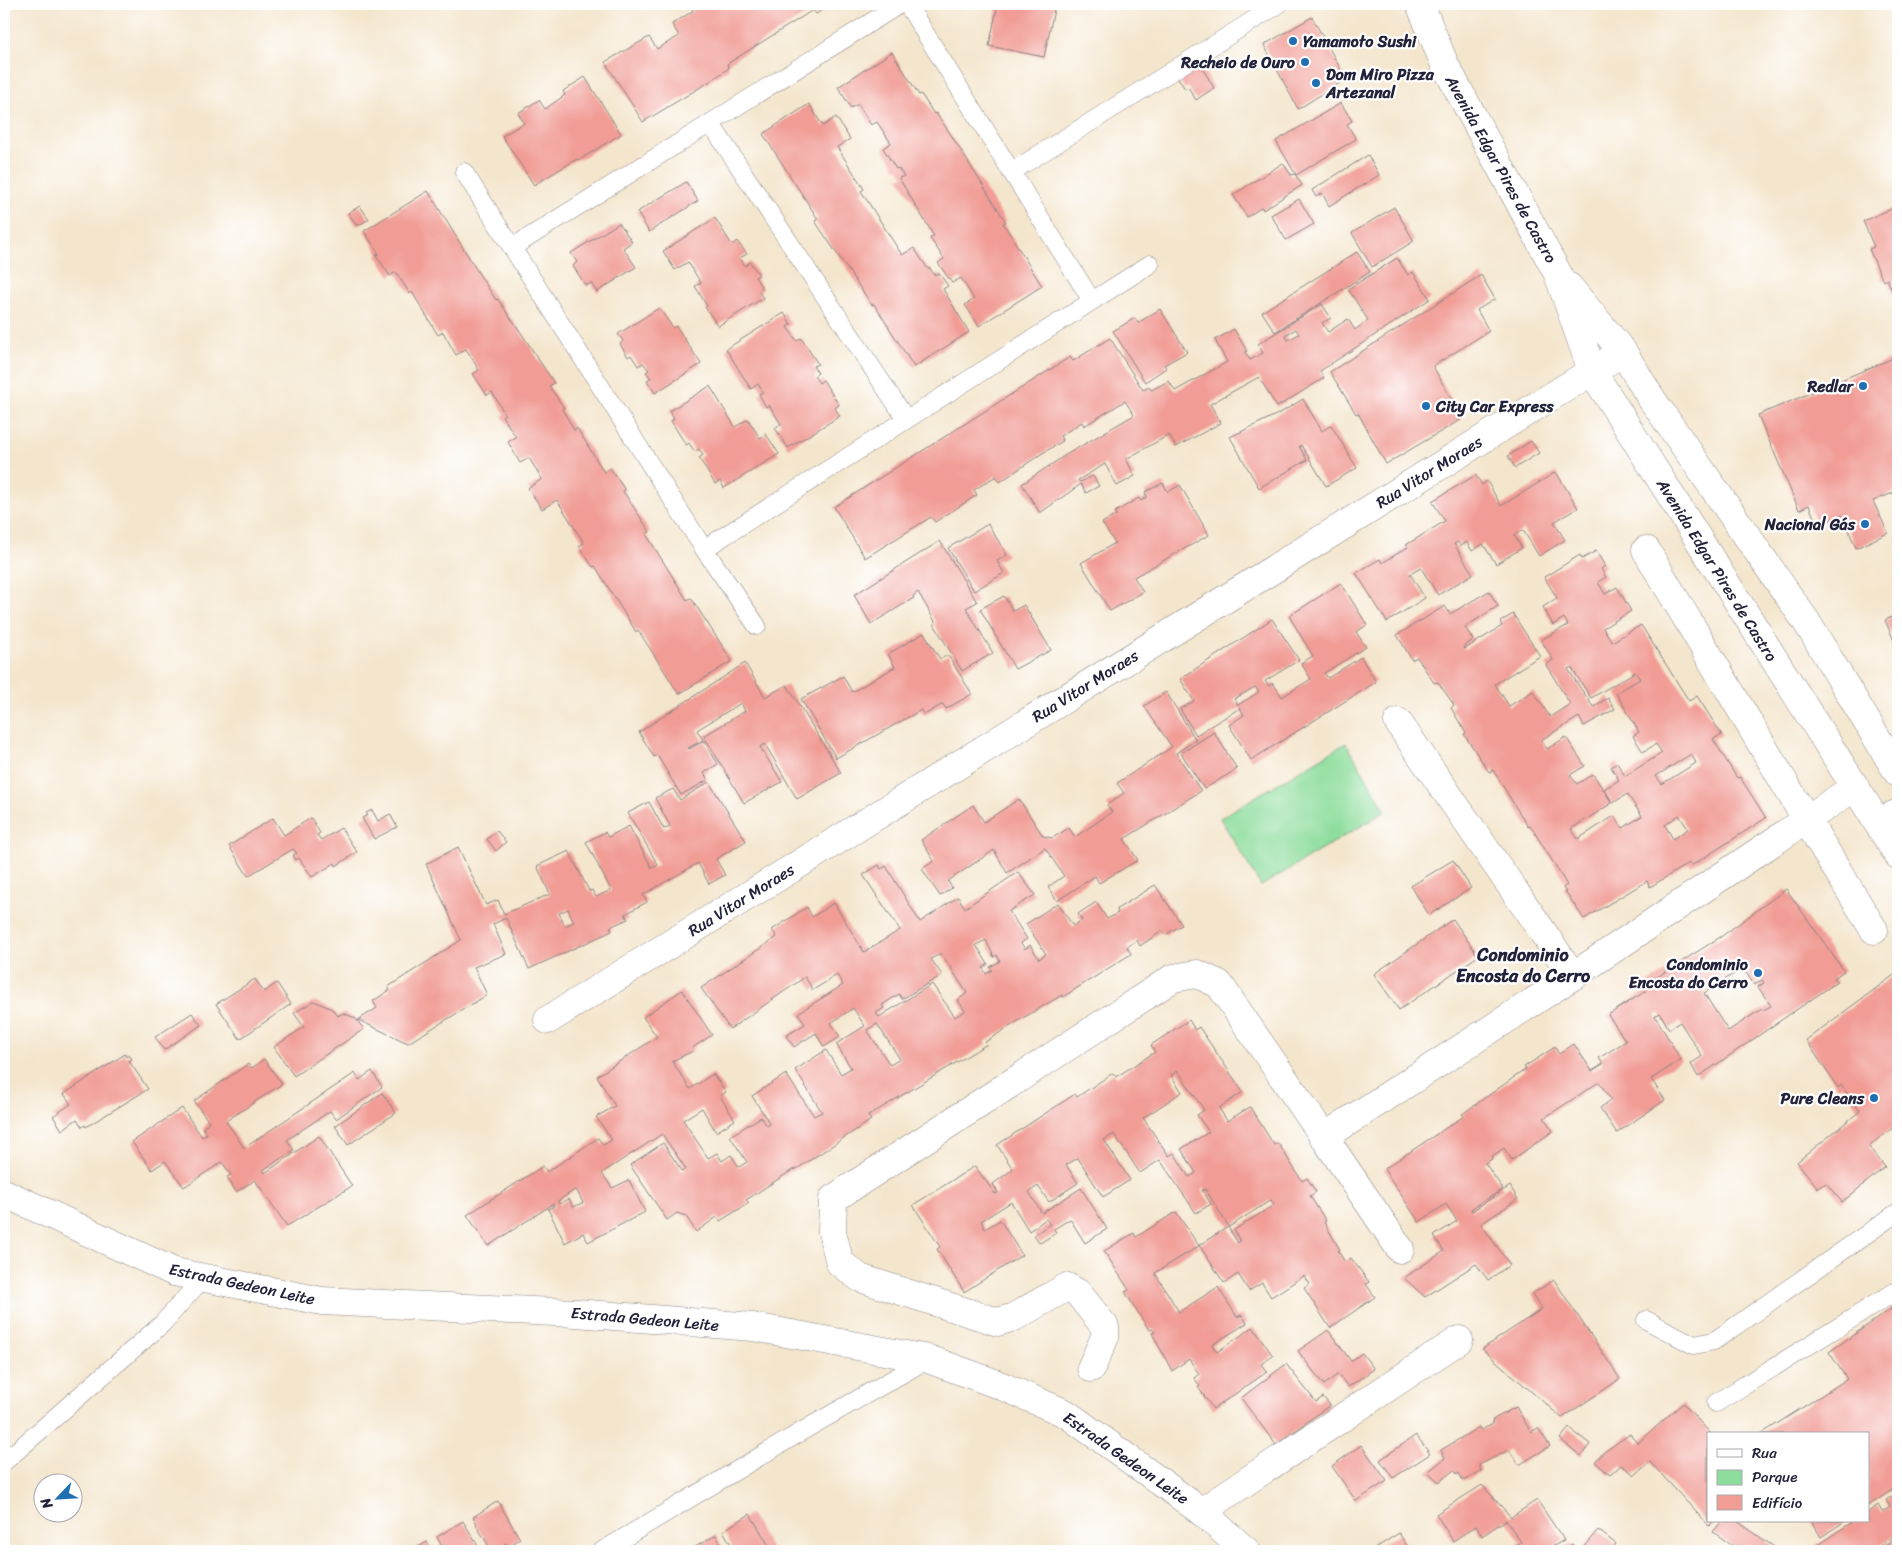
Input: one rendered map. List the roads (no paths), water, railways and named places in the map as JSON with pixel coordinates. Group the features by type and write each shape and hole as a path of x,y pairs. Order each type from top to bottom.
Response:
{"street":[{"name":"Avenida Edgar Pires de Castro","path":"1399,4 1445,65"},
{"name":"Avenida Edgar Pires de Castro","path":"1420,4 1445,65 1558,274 1592,371 1855,787 1888,817 1898,855"},
{"name":"Avenida Edgar Pires de Castro","path":"1558,274 1623,352 1651,398 1806,621 1898,773"},
{"name":"Rua Vitor Moraes","path":"548,1020 1623,352"},
{"path":"1646,550 1874,930"},
{"path":"1398,722 1573,976"},
{"path":"1324,1137 1573,976 1855,787"},
{"path":"1091,1368 1105,1338 1105,1327 1078,1293 1066,1287 1014,1316 998,1322 860,1278 840,1263 832,1232 833,1198 1173,978 1197,974 1219,984 1400,1249"},
{"name":"Estrada Gedeon Leite","path":"4,1193 174,1272 322,1302 576,1313 753,1328 928,1359 997,1384 1067,1414 1202,1512 1246,1551"},
{"path":"1202,1512 1459,1340"}],"lane":[{"path":"513,247 900,4"},
{"path":"907,4 1092,301"},
{"path":"1011,172 1279,4"},
{"path":"711,124 906,419"},
{"path":"464,172 704,549 757,626"},
{"path":"704,549 1150,264"},
{"path":"1646,1320 1694,1345 1714,1341 1898,1212"},
{"path":"4,1462 162,1324 204,1278"},
{"path":"1716,1403 1898,1290"},
{"path":"602,1551 804,1430 928,1359"}],"place":[{"name":"Yamamoto Sushi","path":"1293,41"},
{"name":"Recheio de Ouro","path":"1305,62"},
{"name":"Dom Miro Pizza Artezanal","path":"1316,83"},
{"name":"Redlar","path":"1863,386"},
{"name":"City Car Express","path":"1426,406"},
{"name":"Nacional Gás","path":"1865,524"},
{"name":"Condominio Encosta do Cerro","path":"1758,973"},
{"name":"Pure Cleans","path":"1874,1098"}],"district":[{"name":"Condominio Encosta do Cerro","path":"1523,965"}]}
